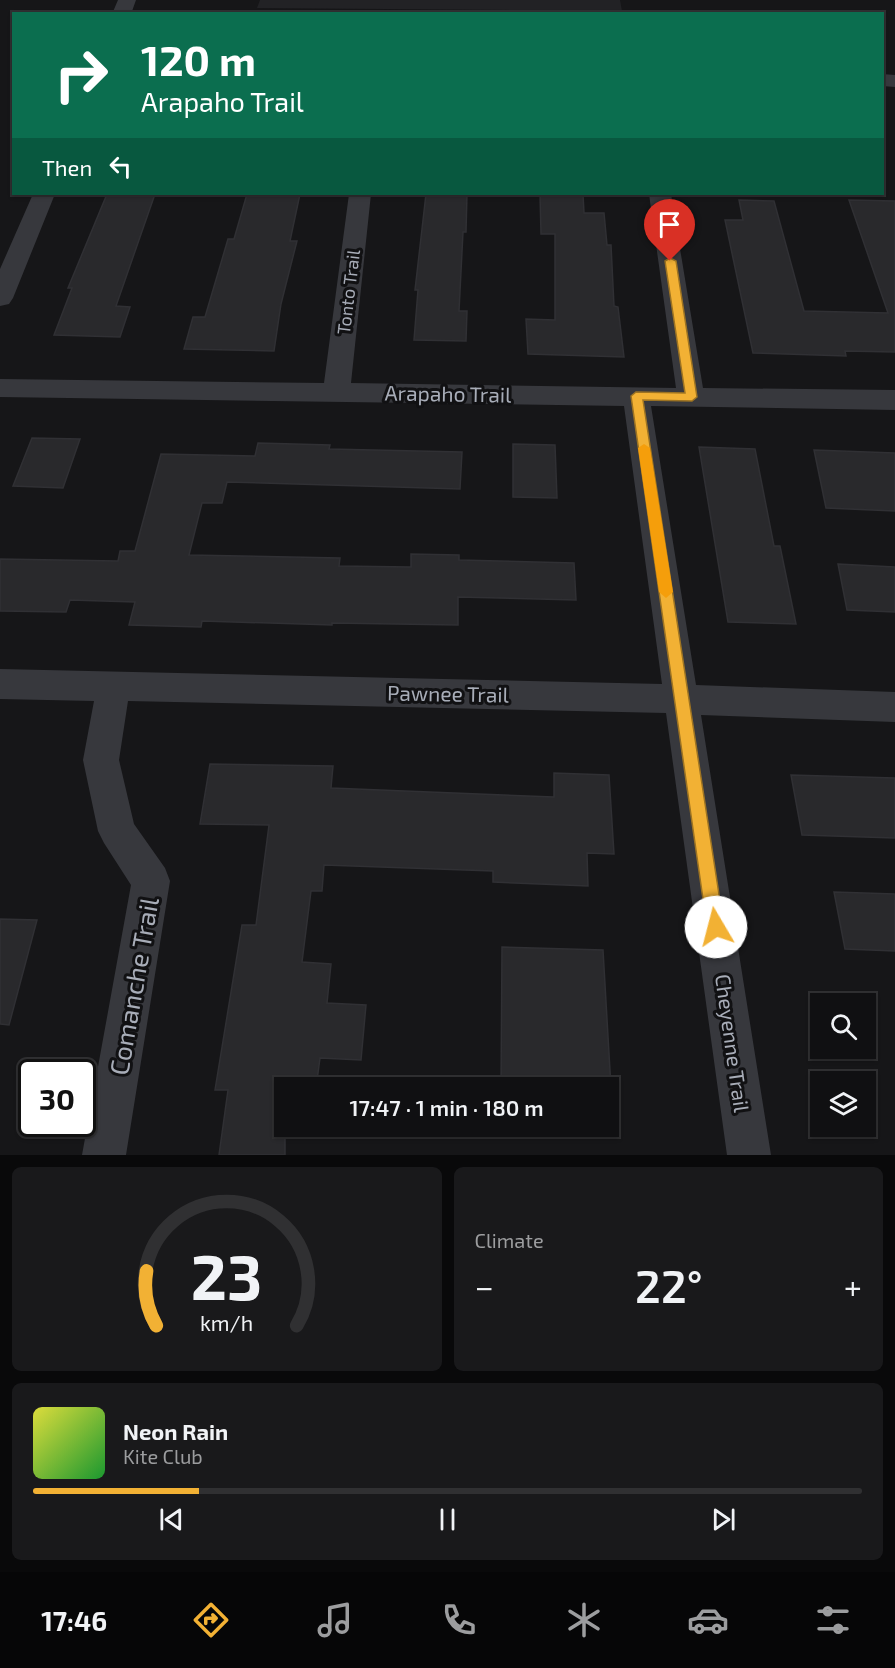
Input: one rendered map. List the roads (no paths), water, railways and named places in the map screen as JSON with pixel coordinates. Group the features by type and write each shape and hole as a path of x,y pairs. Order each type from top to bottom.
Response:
{"street":[{"path":"0,298 44,195"},
{"name":"Tonto Trail","path":"337,391 360,195"},
{"path":"660,195 692,397"},
{"name":"Arapaho Trail","path":"0,388 895,400"},
{"name":"Cheyenne Trail","path":"636,396 749,1155"},
{"name":"Pawnee Trail","path":"0,684 682,699 895,707"},
{"name":"Comanche Trail","path":"104,1155 152,881 117,831 101,760 114,686"}]}
